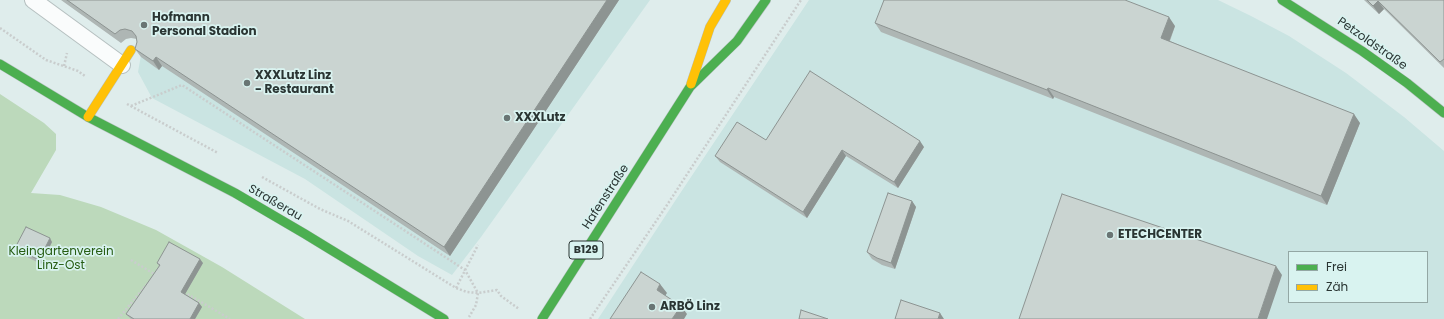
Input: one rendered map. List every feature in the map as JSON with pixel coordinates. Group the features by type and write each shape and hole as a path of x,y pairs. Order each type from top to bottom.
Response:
{"main road":[{"name":"Hafenstraße","path":"690,87 710,27 726,0"},
{"name":"Hafenstraße","path":"542,319 690,87 737,42 766,0"},
{"name":"Petzoldstraße","path":"1282,0 1362,51 1407,83 1444,113"},
{"path":"88,116 131,50"},
{"name":"Straßerau","path":"0,64 88,116 235,193 312,238 444,319"}],"lane":[{"path":"34,0 122,65"}],"path":[{"path":"590,319 801,0"},
{"path":"0,28 46,60 78,71"},
{"path":"130,106 182,85 465,270 478,293 476,305 468,319"},
{"path":"104,92 219,154"},
{"path":"259,176 320,209 348,222 456,288 467,292 478,293 497,290 501,296 520,310"},
{"path":"456,288 478,244"},
{"path":"131,260 162,278"},
{"path":"118,319 155,274"},
{"path":"182,290 230,319"}],"shaded area":[{"path":"164,0 650,0 481,237 452,275 418,256 305,179 152,98 138,72 146,27"},
{"path":"809,0 1218,0 1289,36 1346,73 1404,117 1444,151 1444,319 598,319"}],"green space":[{"name":"Kleingartenverein Linz-Ost","path":"0,94 44,123 56,134 56,150 31,193 60,195 101,207 156,230 222,267 305,319 0,319"}],"building":[{"path":"67,0 607,0 444,247 156,57 153,61 135,49 137,42 136,36 132,31 125,29 120,30 115,34"},
{"path":"884,0 1125,0 1169,17 1161,38 1354,114 1321,196 1048,88 1047,90 875,23"},
{"path":"1367,0 1444,0 1444,59 1440,62 1378,1 1373,6"},
{"path":"810,71 920,141 894,182 842,150 803,212 715,156 737,122 766,140"},
{"path":"888,193 912,201 891,263 877,258 867,252"},
{"name":"ETECHCENTER","path":"1062,194 1276,266 1258,319 1019,319"},
{"path":"26,227 50,238 39,260 15,248"},
{"path":"169,242 200,259 181,292 199,303 190,319 134,319 126,314 160,265 157,263"},
{"name":"ARBÖ Linz","path":"641,272 660,284 657,290 681,306 672,319 610,319"},
{"path":"901,300 940,313 938,319 895,319"},
{"path":"801,310 828,319 799,319"}],"traffic: fast":[{"path":"542,319 690,87 737,41 766,0"},
{"path":"1282,0 1362,51 1407,83 1444,113"},
{"path":"0,64 88,117 235,193 444,319"}],"traffic: slow":[{"path":"691,84 710,27 726,0"},
{"path":"88,117 131,50"}],"place":[{"name":"Hofmann Personal Stadion","path":"144,25"},
{"name":"XXXLutz Linz - Restaurant","path":"247,83"},
{"name":"XXXLutz","path":"507,118"},
{"name":"ETECHCENTER","path":"1110,235"},
{"name":"ARBÖ Linz","path":"652,307"}]}
